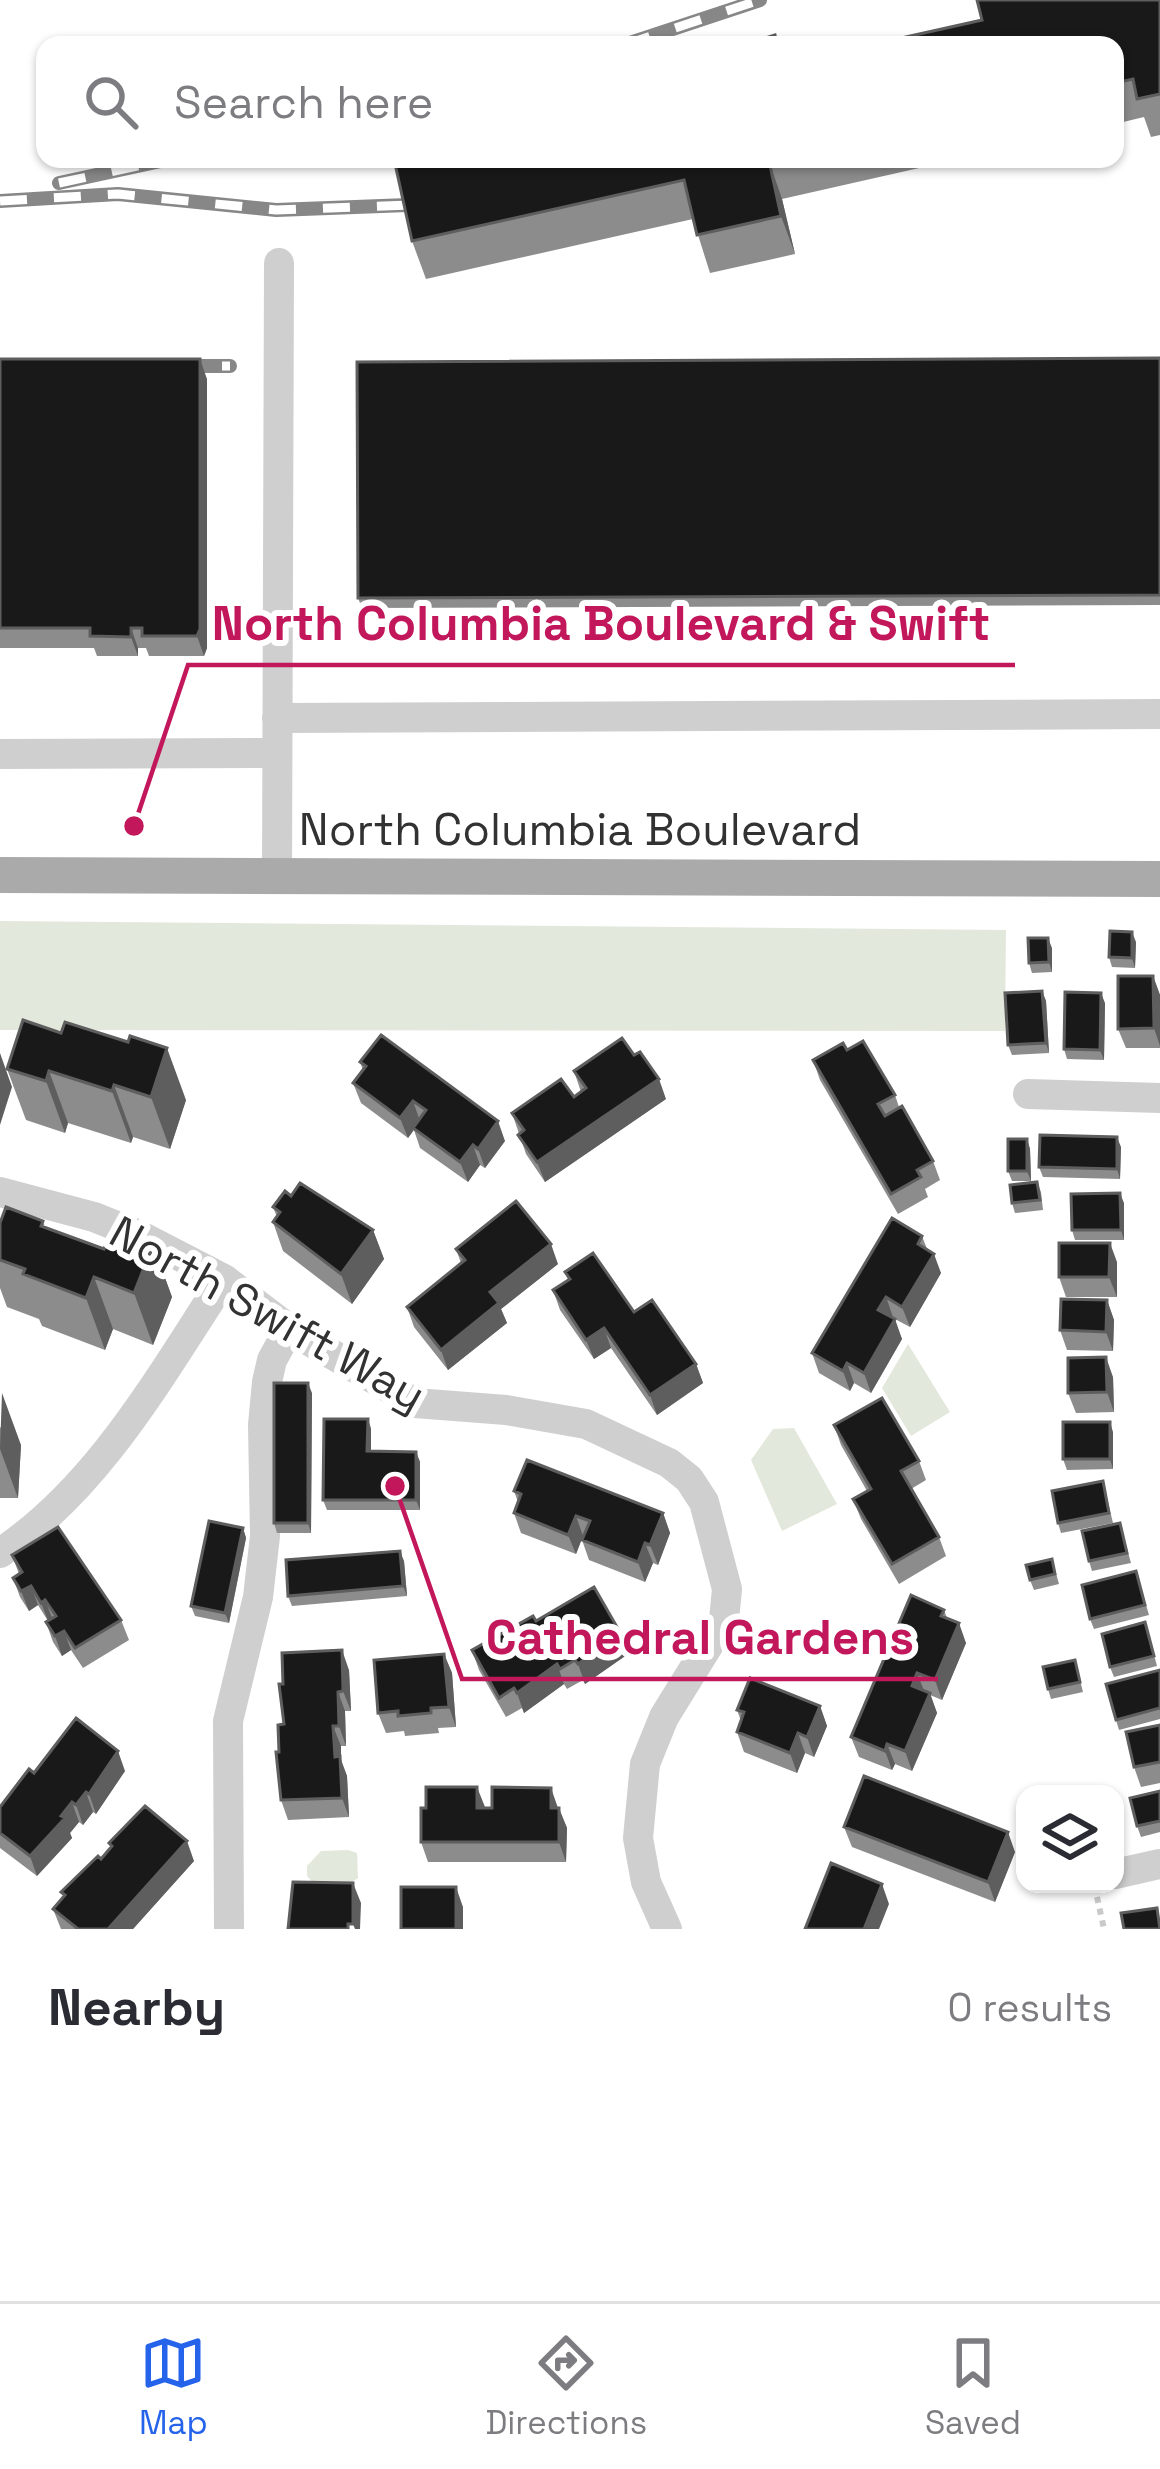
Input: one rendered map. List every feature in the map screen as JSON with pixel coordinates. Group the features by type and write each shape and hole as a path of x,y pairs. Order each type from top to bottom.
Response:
{"main road":[{"name":"North Columbia Boulevard","path":"0,875 1160,879"}],"street":[{"path":"277,877 278,263"},
{"path":"277,718 1160,714"},
{"path":"0,754 277,753"},
{"path":"1028,1094 1160,1098"},
{"name":"North Swift Way","path":"0,1192 94,1217 139,1235 224,1280 289,1329 415,1403 586,1424 669,1463 689,1479 704,1502 727,1589 724,1620 664,1717 645,1764 638,1838 646,1882 667,1929"},
{"path":"0,1553 64,1501 139,1408 224,1280"},
{"path":"229,1929 228,1720 265,1536 262,1425 267,1382 272,1360 289,1329"},
{"path":"1124,1872 1160,1864"}],"path":[{"path":"1100,1893 1104,1929"}],"shaded area":[{"path":"0,921 1006,930 1005,1031 0,1030"},
{"path":"908,1344 950,1412 911,1436 882,1388"},
{"path":"794,1428 837,1504 782,1531 751,1460 773,1429"},
{"path":"321,1851 357,1853 358,1878 348,1885 316,1886 307,1876 307,1866"}],"building":[{"path":"977,0 1160,0 1160,94 1137,99 1133,79 1124,81 1124,36 910,36 982,20"},
{"path":"396,168 771,168 781,216 697,235 684,180 412,241"},
{"path":"1160,358 1160,595 358,598 357,362"},
{"path":"0,359 200,359 197,636 142,636 142,628 131,628 131,637 90,636 90,628 0,628"},
{"path":"1110,931 1132,932 1132,958 1109,957"},
{"path":"1028,938 1048,938 1049,962 1029,963"},
{"path":"1118,976 1153,976 1154,1028 1118,1029"},
{"path":"1042,991 1046,1043 1008,1045 1005,993"},
{"path":"1065,992 1101,993 1100,1050 1064,1049"},
{"path":"23,1020 61,1033 65,1022 128,1042 130,1036 167,1048 151,1097 114,1085 112,1091 49,1071 46,1081 7,1069"},
{"path":"381,1035 498,1121 478,1149 473,1145 460,1162 413,1128 426,1110 413,1101 400,1118 353,1083 366,1066 360,1062"},
{"path":"622,1038 634,1055 640,1052 659,1079 537,1162 518,1135 524,1130 512,1113 561,1079 574,1097 586,1088 574,1071"},
{"path":"863,1041 895,1095 878,1104 885,1116 902,1106 933,1161 917,1170 921,1177 891,1194 813,1060 843,1043 847,1050"},
{"path":"1040,1135 1117,1137 1117,1169 1039,1167"},
{"path":"1008,1139 1027,1139 1027,1171 1008,1171"},
{"path":"1037,1182 1040,1200 1012,1203 1010,1185"},
{"path":"300,1183 373,1230 341,1274 273,1222 280,1212 273,1207 285,1191 291,1196"},
{"path":"1120,1193 1121,1230 1072,1230 1071,1194"},
{"path":"516,1201 551,1244 490,1292 499,1303 441,1350 407,1307 465,1260 456,1249"},
{"path":"6,1207 43,1221 41,1226 104,1249 112,1230 153,1245 134,1293 94,1277 86,1298 0,1260 0,1223"},
{"path":"892,1218 922,1236 918,1244 934,1254 902,1307 886,1297 878,1310 895,1319 864,1373 847,1363 843,1371 812,1353"},
{"path":"1059,1243 1110,1243 1109,1277 1059,1277"},
{"path":"593,1253 634,1312 652,1300 696,1364 650,1395 604,1328 586,1340 553,1290 570,1279 565,1272"},
{"path":"1061,1299 1107,1300 1106,1332 1060,1330"},
{"path":"1106,1357 1107,1392 1068,1393 1068,1358"},
{"path":"274,1383 308,1383 308,1523 274,1523"},
{"path":"882,1398 919,1461 901,1471 939,1537 892,1564 853,1499 871,1489 834,1425"},
{"path":"324,1419 368,1419 367,1451 416,1452 416,1500 323,1500"},
{"path":"1063,1422 1110,1422 1110,1459 1063,1459"},
{"path":"527,1460 663,1513 638,1562 582,1540 590,1521 576,1516 568,1535 514,1513 521,1494 514,1491"},
{"path":"1103,1481 1109,1513 1058,1523 1052,1491"},
{"path":"209,1521 243,1528 225,1613 191,1606"},
{"path":"1120,1523 1127,1553 1089,1561 1082,1531"},
{"path":"58,1527 121,1620 75,1648 64,1631 55,1636 46,1622 56,1616 45,1600 41,1603 31,1586 21,1591 13,1578 22,1572 12,1555"},
{"path":"400,1551 403,1586 288,1596 286,1560"},
{"path":"1052,1559 1055,1574 1030,1580 1026,1565"},
{"path":"1136,1571 1145,1605 1090,1619 1082,1585"},
{"path":"594,1587 621,1634 578,1664 575,1660 560,1669 557,1664 517,1693 514,1688 499,1698 472,1650"},
{"path":"911,1595 944,1610 941,1616 959,1623 935,1680 917,1673 912,1686 930,1693 905,1751 887,1744 885,1751 851,1737"},
{"path":"1145,1622 1154,1656 1110,1667 1102,1634"},
{"path":"342,1650 339,1726 333,1726 342,1798 281,1800 276,1752 278,1725 284,1724 279,1684 283,1684 282,1653"},
{"path":"444,1654 449,1707 398,1716 398,1711 378,1713 374,1660"},
{"path":"1075,1660 1080,1682 1048,1689 1043,1667"},
{"path":"1160,1670 1160,1708 1116,1720 1106,1684"},
{"path":"750,1678 820,1706 807,1737 798,1733 790,1753 737,1732 744,1712 737,1710"},
{"path":"76,1718 118,1751 89,1794 76,1805 72,1802 61,1816 65,1818 30,1856 0,1833 0,1807 29,1769 34,1773"},
{"path":"1160,1725 1160,1762 1134,1767 1126,1732"},
{"path":"864,1776 1008,1832 988,1882 844,1827"},
{"path":"426,1787 477,1787 477,1808 492,1808 492,1787 551,1788 551,1808 559,1808 559,1842 421,1842"},
{"path":"1160,1791 1160,1821 1137,1826 1130,1798"},
{"path":"145,1806 187,1841 108,1929 78,1929 53,1909 65,1895 61,1892 98,1856 101,1859 112,1846 109,1843"},
{"path":"831,1863 882,1884 864,1929 805,1929"},
{"path":"293,1882 353,1883 353,1924 348,1929 288,1929"},
{"path":"401,1887 456,1887 456,1929 401,1929"},
{"path":"1157,1908 1160,1929 1124,1929 1121,1913"}],"railway":[{"path":"651,36 760,0"},
{"path":"59,183 128,168"},
{"path":"0,201 118,194 276,210 408,205"},
{"path":"168,366 230,366"}],"place":[{"name":"North Columbia Boulevard & Swift","path":"134,826"},
{"name":"Cathedral Gardens","path":"395,1486"}]}
